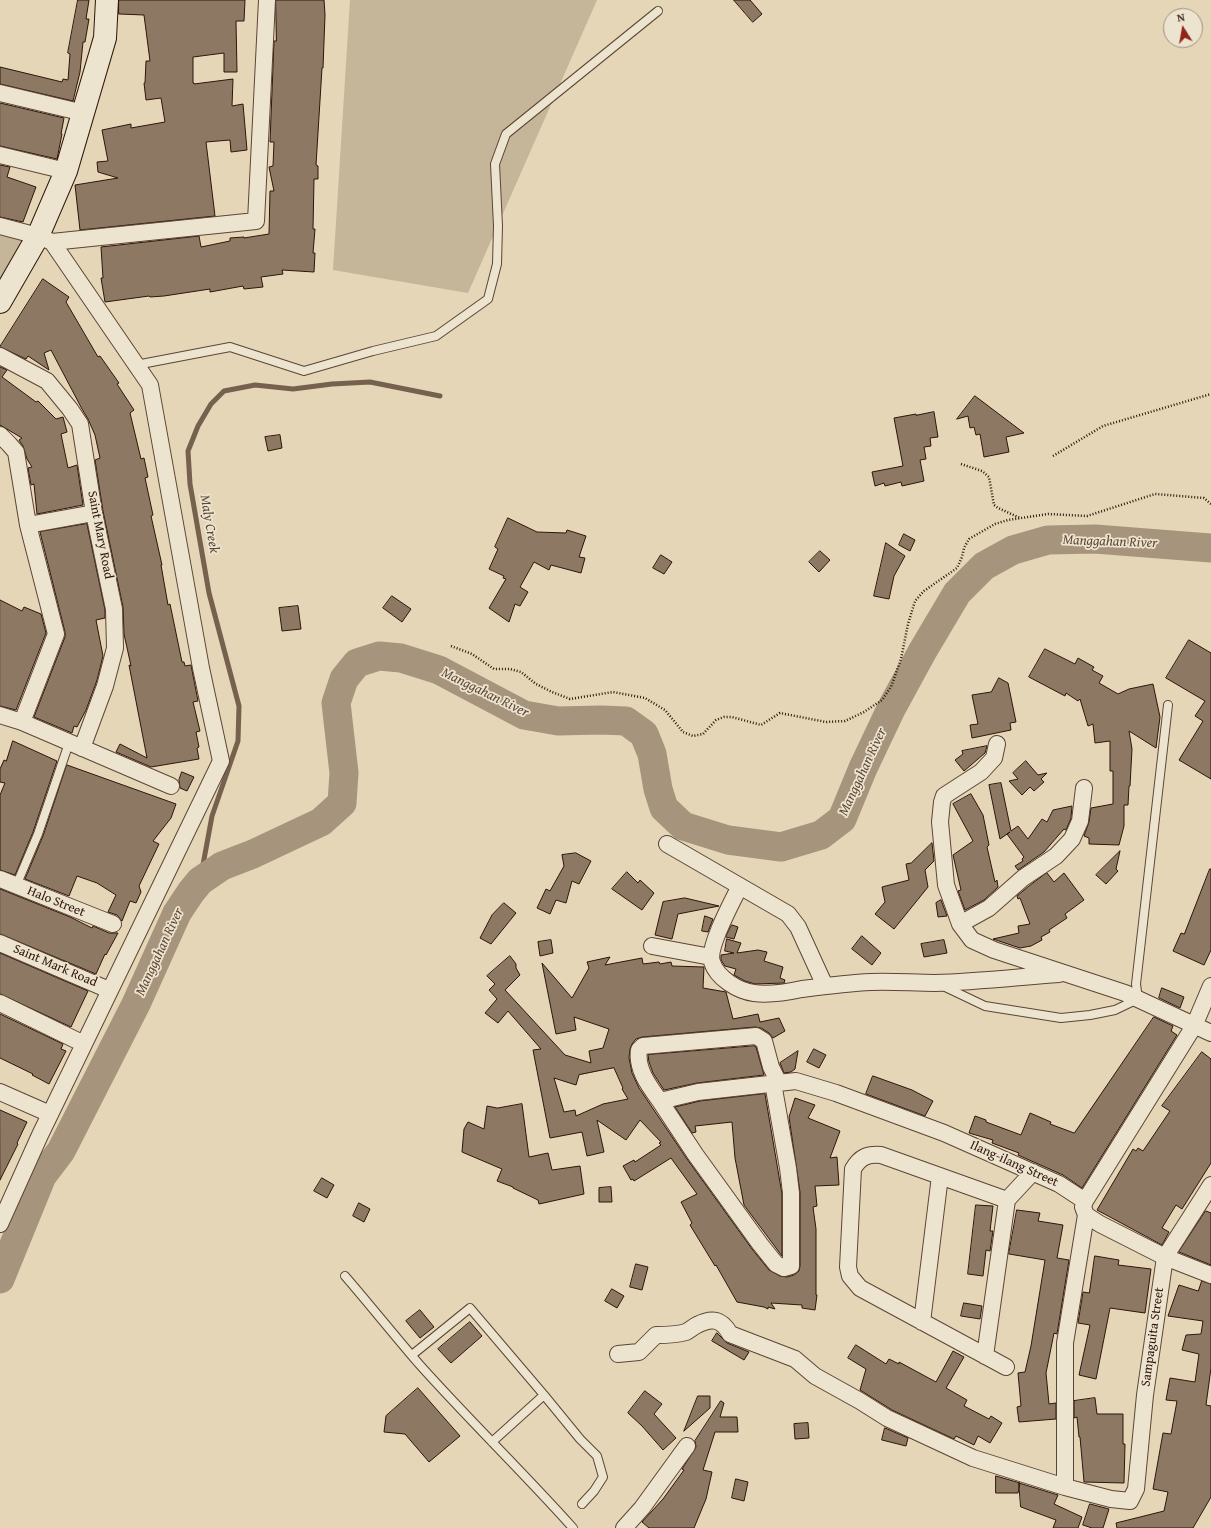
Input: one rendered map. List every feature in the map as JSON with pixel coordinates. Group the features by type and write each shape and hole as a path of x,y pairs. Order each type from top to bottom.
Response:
{"street":[{"path":"0,302 45,239 84,113 105,38 107,0"},
{"path":"0,226 45,239 256,221 267,0"},
{"path":"0,93 84,113"},
{"path":"0,155 66,171"},
{"path":"0,1224 109,990 221,760 201,668 150,386 45,239"},
{"name":"Saint Mary Road","path":"0,356 48,381 80,424 94,513 114,609 115,648 105,686 76,746"},
{"path":"0,435 16,452 28,525 56,634 22,722"},
{"path":"28,525 94,513"},
{"path":"0,715 22,722 171,786"},
{"path":"997,744 994,758 981,772 944,796 942,802 940,822 946,884 960,924 972,940 994,950 1138,999 1211,1033"},
{"path":"960,924 989,908 1022,878 1056,856 1072,839 1080,821 1084,788"},
{"path":"667,844 788,914 798,927 825,986"},
{"name":"Halo Street","path":"0,879 113,924"},
{"path":"740,886 721,927 711,957 712,963 720,974 731,984 755,994 786,992 825,986 871,982 936,983 1066,974"},
{"name":"Saint Mark Road","path":"0,943 109,990"},
{"path":"652,946 711,957"},
{"path":"618,1354 639,1352 656,1335 675,1335 689,1331 707,1320 718,1321 725,1325 730,1334 795,1359 815,1376 887,1418 973,1458 1065,1487 1065,1343 1086,1208 1194,1026 1211,986"},
{"path":"0,1003 84,1044"},
{"path":"756,1036 764,1041 771,1067 776,1077 772,1083 788,1168 791,1193 791,1266 784,1268 776,1264 760,1244 695,1154 660,1101 644,1077 640,1064 638,1056 639,1050 644,1046 756,1036"},
{"name":"Ilang-ilang Street","path":"772,1083 796,1081 836,1093 944,1133 1059,1184 1086,1208 1100,1224 1165,1257 1211,1275"},
{"path":"660,1101 698,1092 772,1083"},
{"path":"0,1092 50,1114"},
{"path":"1006,1367 860,1288 850,1276 848,1260 853,1170 857,1162 864,1157 881,1155 1007,1200"},
{"path":"985,1356 1007,1200 1033,1172"},
{"path":"922,1322 940,1176"},
{"name":"Sampaguita Street","path":"1065,1487 1111,1499 1130,1501 1136,1489 1144,1395 1165,1257 1211,1184"},
{"path":"624,1528 642,1508 687,1446"}],"lane":[{"path":"136,365 230,347 304,371 373,351 436,336 488,299 498,264 495,164 506,134 658,11"},
{"path":"936,983 985,1006 1061,1018 1090,1015 1115,1010 1138,999 1136,984 1168,705"},
{"path":"16,886 76,746"},
{"path":"345,1276 412,1355 573,1528"},
{"path":"412,1355 470,1308 580,1439 597,1456 603,1476 594,1491 582,1504"},
{"path":"492,1442 544,1395"}],"path":[{"path":"1053,456 1103,426 1211,394"},
{"path":"961,464 982,471 989,477 994,505 1021,518"},
{"path":"451,646 472,654 494,669 510,669 521,672 547,690 570,699 613,692 645,698 665,710 683,732 693,736 703,734 716,720 724,717 732,717 761,725 780,713 826,722 845,721 864,712 882,700 891,687 901,659 908,624 915,601 924,591 957,568 969,539 995,524 1008,520 1048,514 1087,516 1154,494 1204,498 1211,504"}],"shaded area":[{"path":"350,0 597,0 468,293 333,270"},
{"path":"0,222 30,229 0,282"}],"building":[{"path":"78,0 89,0 86,19 89,19 85,42 83,42 80,72 73,101 0,84 0,67 62,82 63,79 68,80 70,54 68,53"},
{"path":"119,0 245,0 244,21 236,21 237,72 224,72 224,53 193,57 194,84 233,79 232,106 243,104 247,150 231,152 230,140 206,142 215,216 80,230 75,185 118,178 98,172 97,162 108,161 102,130 131,124 131,128 165,122 161,98 146,100 144,83 146,61 150,61 144,15 119,14"},
{"path":"276,0 324,0 325,15 323,68 316,165 318,166 318,179 314,179 314,272 282,270 283,274 261,277 263,287 244,289 243,286 210,292 210,289 164,296 149,296 105,302 101,278 103,278 101,247 199,236 201,247 230,241 230,238 244,238 269,234 270,191 274,191 269,167 273,166 274,142 270,142 274,41 276,41"},
{"path":"734,0 750,0 762,14 753,22"},
{"path":"0,103 64,118 57,159 0,146"},
{"path":"0,165 10,167 7,177 36,187 23,222 0,217"},
{"path":"43,279 69,297 66,302 98,357 100,356 119,383 117,384 134,410 130,413 141,459 144,458 148,477 145,478 153,515 151,516 162,565 168,605 170,604 182,662 184,662 185,666 191,665 198,701 193,702 200,731 196,732 199,747 197,748 199,759 151,767 116,752 120,744 147,758 124,634 123,607 103,511 95,460 100,458 95,435 51,350 44,353 49,370 28,356 26,359 0,347"},
{"path":"0,367 7,370 2,377 36,402 38,401 56,419 63,417 67,432 61,434 68,468 77,465 83,505 37,514 34,484 31,485 28,468 32,467 19,440 22,438 0,425"},
{"path":"975,396 1024,433 1006,437 1009,452 984,457 980,434 976,435 974,427 970,428 968,416 957,419"},
{"path":"934,412 938,437 930,438 931,446 924,447 926,459 920,460 924,481 902,486 901,482 885,486 884,483 875,486 872,472 903,466 894,418"},
{"path":"280,435 282,448 268,451 265,437"},
{"path":"508,518 537,532 566,533 567,530 586,536 579,557 585,558 581,573 551,565 549,570 534,562 520,587 528,592 520,606 515,604 509,622 489,608 506,579 503,578 504,576 489,569 498,549 495,547"},
{"path":"87,524 105,610 105,618 96,620 103,656 97,680 86,710 77,727 74,726 72,733 34,717 65,637 40,532"},
{"path":"904,534 915,540 910,551 899,545"},
{"path":"886,543 905,556 894,576 889,599 874,596"},
{"path":"820,551 830,560 819,572 809,562"},
{"path":"661,555 672,562 664,574 653,568"},
{"path":"392,596 411,609 402,622 383,608"},
{"path":"0,600 22,611 24,607 41,614 46,633 16,710 0,706"},
{"path":"298,606 301,629 282,631 279,608"},
{"path":"1189,640 1211,653 1211,779 1179,760 1203,721 1195,716 1205,701 1166,678"},
{"path":"1045,649 1075,664 1078,658 1094,667 1092,670 1103,676 1099,683 1118,694 1129,689 1153,684 1160,717 1156,748 1129,731 1132,749 1130,786 1128,805 1124,805 1124,826 1119,845 1089,844 1089,838 1084,836 1089,822 1091,808 1113,804 1113,771 1110,771 1110,741 1095,743 1093,724 1088,726 1080,699 1078,701 1066,693 1065,696 1029,677"},
{"path":"999,678 1008,683 1016,722 1010,723 1011,730 972,738 970,725 978,724 972,695 991,692"},
{"path":"13,741 57,761 33,832 15,875 0,870 0,795 5,783 0,782 0,769 4,760 6,761"},
{"path":"987,746 985,753 964,771 955,760 963,754 962,751"},
{"path":"1026,761 1038,775 1047,773 1041,779 1044,782 1034,791 1030,787 1022,795 1009,781 1018,779 1013,773"},
{"path":"67,765 176,804 171,818 153,841 159,844 139,886 141,892 136,903 130,901 122,921 117,915 108,912 116,895 97,883 77,876 69,896 25,879 43,836"},
{"path":"182,772 194,777 187,791 180,788 179,780"},
{"path":"1001,783 1011,831 1018,826 1028,839 1042,819 1047,822 1053,810 1072,806 1071,818 1066,830 1064,829 1044,852 1018,870 1015,866 1023,861 1022,859 1024,857 1007,834 1000,839 989,785"},
{"path":"971,794 983,815 989,845 987,847 995,882 997,880 998,887 984,900 965,910 958,891 961,890 953,855 973,841 953,804"},
{"path":"932,843 934,861 925,870 928,887 894,929 875,914 885,902 882,887 909,880 906,864 911,863"},
{"path":"1120,851 1116,869 1118,871 1106,884 1096,875"},
{"path":"576,853 591,861 579,884 572,881 566,903 556,900 550,914 537,908 546,889 550,891 564,866 562,855"},
{"path":"1210,869 1211,950 1204,965 1173,951 1181,933 1184,934"},
{"path":"627,872 638,883 640,880 654,893 642,910 612,889"},
{"path":"1047,873 1054,882 1064,873 1084,900 1065,914 1067,918 1049,930 1050,932 1041,937 1042,940 1031,946 1020,948 993,939 1019,933 1018,926 1030,924 1020,898 1018,899 1017,896"},
{"path":"0,889 70,917 92,928 93,926 109,933 118,933 106,955 105,954 96,974 0,934"},
{"path":"685,898 719,906 678,914 672,939 655,935 663,902"},
{"path":"941,900 947,916 938,917 936,903"},
{"path":"504,903 516,913 491,944 480,938 492,915"},
{"path":"705,916 713,919 708,932 702,931"},
{"path":"732,925 738,927 734,939 726,937"},
{"path":"862,936 881,953 872,965 852,949"},
{"path":"727,939 741,943 737,953 758,950 767,952 764,961 783,967 780,978 785,980 784,983 755,984 734,975 736,969 725,966 721,960 721,955 734,953 725,951"},
{"path":"551,940 553,953 540,956 538,942"},
{"path":"944,940 947,953 924,957 921,944"},
{"path":"0,953 88,991 71,1027 0,994"},
{"path":"510,956 516,964 516,968 520,975 505,990 565,1055 591,1063 589,1051 603,1048 609,1029 574,1017 576,1030 556,1034 542,963 572,998 589,968 587,962 610,957 605,965 642,958 643,964 659,962 660,964 671,962 672,966 704,967 703,988 726,992 733,1019 758,1014 760,1022 779,1018 785,1031 773,1038 769,1033 761,1028 755,1027 642,1037 636,1039 632,1044 629,1058 632,1073 639,1088 687,1159 752,1249 769,1270 780,1276 787,1277 794,1275 799,1271 800,1266 800,1192 789,1117 795,1098 815,1105 808,1118 840,1131 830,1158 837,1157 839,1185 815,1186 817,1206 813,1207 816,1229 817,1295 815,1310 802,1308 802,1305 771,1303 775,1309 768,1307 768,1309 737,1302 716,1265 715,1266 690,1225 692,1223 681,1202 697,1194 671,1158 634,1181 633,1179 631,1180 623,1166 634,1160 635,1162 661,1145 659,1143 661,1142 640,1120 626,1140 597,1120 604,1152 587,1156 582,1132 550,1138 533,1050 541,1049 508,1011 498,1023 485,1013 497,999 489,990 495,984 487,976","holes":["614,1068 623,1088 622,1089 628,1099 603,1104 576,1116 575,1110 564,1112 554,1078 576,1085 579,1075"]},
{"path":"1162,988 1184,997 1180,1008 1159,998"},
{"path":"0,1014 63,1044 61,1049 66,1051 49,1084 32,1075 33,1074 0,1058"},
{"path":"1154,1017 1173,1026 1171,1031 1177,1035 1082,1188 1063,1175 1018,1155 1019,1153 992,1143 993,1140 969,1133 975,1116 986,1120 986,1122 1021,1135 1030,1113 1051,1122 1050,1124 1074,1133"},
{"path":"756,1047 764,1075 697,1083 664,1090 653,1073 648,1055"},
{"path":"814,1049 826,1055 819,1068 807,1062"},
{"path":"798,1051 795,1069 791,1072 784,1073 780,1063"},
{"path":"1202,1052 1211,1059 1211,1163 1182,1209 1176,1205 1162,1228 1169,1232 1162,1245 1097,1210 1133,1149 1136,1151 1138,1148 1143,1151 1170,1111 1162,1106"},
{"path":"873,1076 912,1090 933,1101 925,1116 866,1094"},
{"path":"765,1094 782,1194 782,1256 744,1205 735,1158 732,1122 695,1126 696,1132 692,1133 675,1107 700,1101"},
{"path":"522,1104 529,1157 548,1153 552,1170 580,1166 584,1194 539,1204 538,1200 513,1187 497,1181 502,1169 462,1152 464,1129 468,1122 484,1129 487,1106 497,1108"},
{"path":"0,1110 27,1122 0,1180"},
{"path":"322,1178 334,1185 327,1198 314,1191"},
{"path":"611,1187 612,1202 599,1202 599,1188"},
{"path":"359,1203 370,1209 364,1222 353,1216"},
{"path":"976,1205 993,1206 990,1231 993,1231 990,1251 986,1250 983,1276 968,1274"},
{"path":"1017,1210 1040,1213 1038,1221 1063,1225 1057,1258 1069,1260 1057,1334 1054,1333 1046,1373 1049,1404 1056,1403 1056,1419 1019,1422 1017,1407 1021,1406 1018,1373 1025,1372 1031,1346 1045,1260 1009,1254"},
{"path":"1206,1211 1211,1213 1211,1265 1179,1252"},
{"path":"1095,1256 1119,1260 1118,1265 1151,1269 1145,1313 1110,1308 1096,1379 1079,1375 1090,1325 1078,1323 1083,1292 1089,1293"},
{"path":"636,1264 648,1267 642,1290 630,1287"},
{"path":"1202,1281 1211,1284 1211,1368 1206,1405 1211,1406 1211,1497 1193,1528 1117,1528 1116,1523 1164,1511 1168,1492 1153,1489 1163,1433 1171,1434 1177,1401 1166,1400 1170,1378 1195,1382 1199,1354 1182,1350 1186,1335 1201,1334 1203,1321 1168,1316 1179,1285 1198,1291"},
{"path":"612,1289 624,1296 617,1308 605,1301"},
{"path":"964,1303 982,1306 980,1319 961,1316"},
{"path":"420,1310 434,1327 420,1338 406,1321"},
{"path":"470,1322 482,1336 451,1363 438,1349"},
{"path":"717,1333 727,1343 749,1352 744,1360 712,1341"},
{"path":"856,1345 886,1364 889,1359 899,1364 899,1362 936,1382 953,1351 964,1357 946,1388 967,1400 964,1406 989,1419 991,1416 1002,1423 990,1443 978,1436 974,1445 956,1436 954,1439 892,1410 860,1390 866,1369 848,1358"},
{"path":"418,1388 460,1436 429,1462 405,1434 384,1432 386,1416"},
{"path":"645,1391 662,1404 654,1414 676,1438 663,1450 642,1426 628,1413"},
{"path":"698,1396 710,1396 710,1408 684,1431"},
{"path":"1095,1398 1097,1414 1123,1414 1123,1444 1125,1444 1124,1483 1084,1482 1077,1417 1074,1418 1074,1401"},
{"path":"721,1401 724,1403 720,1417 737,1417 738,1432 715,1432 703,1470 712,1472 706,1499 694,1528 649,1528 642,1522 663,1499 684,1470 682,1469 696,1447 695,1441"},
{"path":"808,1423 809,1438 795,1439 794,1424"},
{"path":"885,1428 908,1438 906,1446 882,1440"},
{"path":"996,1476 1020,1483 1018,1493 996,1493"},
{"path":"736,1479 748,1482 744,1501 732,1498"},
{"path":"1019,1483 1058,1495 1054,1504 1082,1517 1078,1528 1053,1528 1056,1520 1021,1507"},
{"path":"1090,1504 1109,1509 1103,1528 1092,1528 1083,1525"}],"waterway":[{"name":"Maly Creek","path":"200,881 212,816 238,741 239,706 209,593 190,484 188,451 198,426 211,404 224,391 255,385 293,389 332,384 370,382 440,396"},
{"name":"Manggahan River","path":"0,1279 42,1176 61,1151 136,1004 177,913 191,892 200,881 222,866 253,854 321,822 342,803 344,773 336,703 344,679 357,663 379,656 401,658 439,670 524,715 558,721 626,721 644,734 652,754 658,789 664,808 683,826 728,840 781,847 821,835 842,819 863,768 891,709 922,652 957,593 984,566 1013,550 1048,540 1095,539 1211,548"}]}
